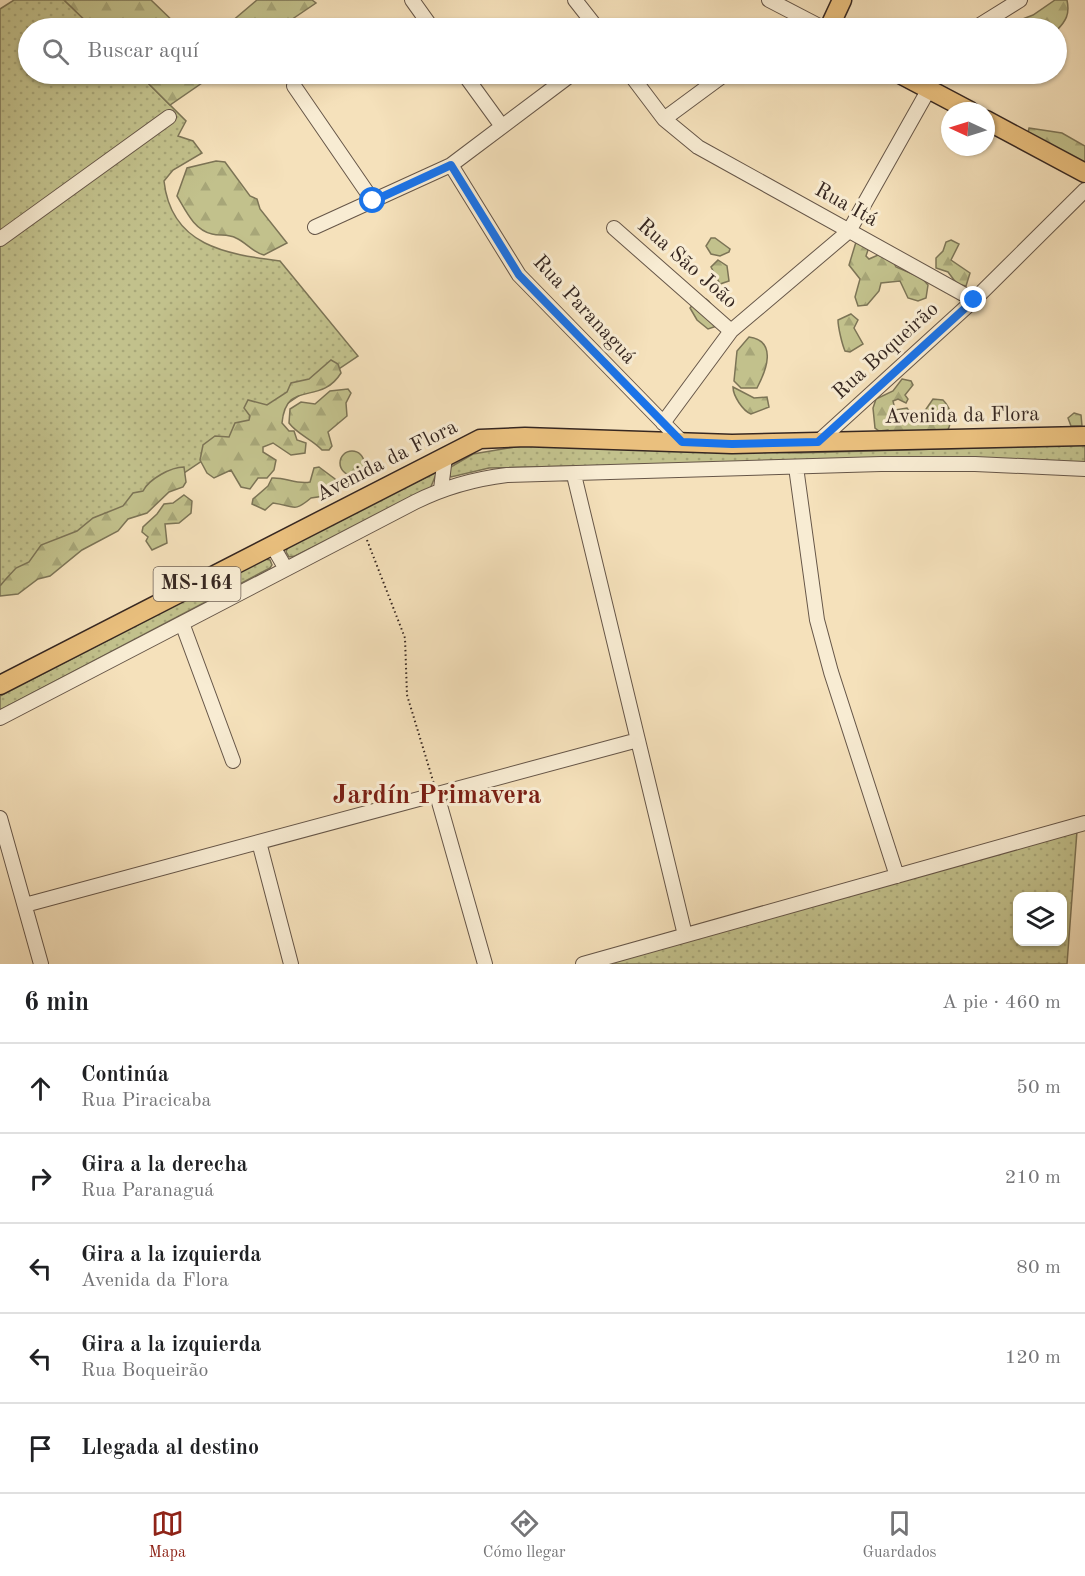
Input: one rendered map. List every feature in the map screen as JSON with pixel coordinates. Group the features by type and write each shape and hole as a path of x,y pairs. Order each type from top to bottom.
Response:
{"main road":[{"path":"834,18 842,0"},
{"path":"920,84 953,102"},
{"path":"995,125 1085,173"},
{"name":"Avenida da Flora","path":"0,685 480,440 503,437 732,444 1085,436"}],"street":[{"path":"412,0 425,18"},
{"path":"575,0 589,18"},
{"path":"768,0 801,17"},
{"path":"991,18 1020,0"},
{"path":"471,84 501,125"},
{"path":"315,227 451,165 558,84"},
{"name":"Rua Itá","path":"638,84 664,119 698,147 974,300"},
{"path":"664,119 711,84"},
{"path":"294,86 373,201"},
{"path":"663,423 731,332 849,231 929,89"},
{"path":"0,239 169,117"},
{"name":"Rua Paranaguá","path":"451,165 519,275 682,442"},
{"name":"Rua Boqueirão","path":"818,442 974,300 1085,190"},
{"name":"Rua São João","path":"614,228 731,332"},
{"path":"441,489 445,457"},
{"path":"0,718 441,489 479,478 507,475 975,464 1085,469"},
{"path":"796,467 817,620 831,672 897,876"},
{"path":"574,475 685,935"},
{"path":"272,545 286,569"},
{"path":"182,623 233,760"},
{"path":"25,905 638,740"},
{"path":"437,795 485,964"},
{"path":"0,818 41,964"},
{"path":"583,964 1085,823"},
{"path":"259,842 291,964"}],"path":[{"path":"362,529 405,638 407,695 437,795"}],"green space":[{"path":"14,0 64,0 83,18 18,18 18,84 149,84 186,121 178,136 193,141 202,153 173,170 164,181 169,203 177,220 204,243 221,250 280,261 358,356 4,594 0,589 0,9"},
{"path":"64,0 151,0 170,18 83,18"},
{"path":"257,0 312,0 316,3 294,18 236,18"},
{"path":"1055,0 1067,0 1066,18 1025,18"},
{"path":"149,84 200,84 170,105"},
{"path":"1029,128 1062,133 1085,146 1085,172 1027,137"},
{"path":"216,161 225,162 250,196 257,199 260,209 287,243 264,255 236,238 206,232 195,224 177,196 187,168"},
{"path":"711,238 715,238 730,249 729,252 720,256 711,254 706,246"},
{"path":"951,240 959,244 951,260 970,273 966,286 957,284 948,272 936,268 936,258 943,251 946,242"},
{"path":"856,242 869,247 866,256 869,259 878,255 892,259 896,267 922,278 928,285 926,298 918,301 908,298 900,281 881,283 879,291 867,305 858,306 855,297 860,279 849,265"},
{"path":"718,260 727,266 729,281 720,284 711,267"},
{"path":"699,297 710,303 717,326 708,329 697,320 690,308"},
{"path":"851,314 858,320 854,328 863,344 850,352 845,351 838,320"},
{"path":"749,337 764,344 767,350 766,365 757,388 741,388 734,381 737,351"},
{"path":"331,360 338,364 341,373 333,383 323,389 297,396 285,409 282,423 289,431 294,431 297,440 306,443 305,453 291,455 273,443 263,447 263,452 276,460 274,470 267,478 258,478 250,489 241,487 231,470 214,478 207,473 200,460 203,445 215,436 229,437 235,423 249,420 250,416 244,408 248,400 267,405 287,392 291,383 309,379"},
{"path":"902,379 911,381 913,385 905,395 908,399 906,403 898,399 893,401 895,410 907,408 912,415 922,415 933,399 943,400 949,408 951,417 945,435 891,434 888,430 879,431 875,428 873,408 876,399 893,391"},
{"path":"733,387 754,398 767,397 769,407 751,414 742,407"},
{"path":"348,389 351,393 346,403 347,416 328,432 332,446 329,450 322,450 289,423 290,409 301,402 315,404 330,391"},
{"path":"1074,413 1081,415 1082,426 1071,426 1068,418"},
{"path":"1085,445 1085,463 798,461 489,468 451,477 448,473 449,468 473,454 521,446 798,453"},
{"path":"352,451 361,454 364,463 361,472 352,475 343,472 340,463 343,454"},
{"path":"184,467 186,482 183,487 169,492 147,513 128,519 118,531 82,550 50,576 38,579 18,594 0,596 0,586 16,568 29,562 41,545 77,531 93,518 123,506 133,493 143,491 161,474"},
{"path":"319,467 335,479 338,488 331,495 311,498 297,507 273,503 265,510 252,504 253,499 268,486 272,478 310,482 314,468"},
{"path":"437,472 430,489 295,556 289,557 286,552 288,546"},
{"path":"184,495 192,501 191,513 179,523 165,524 167,543 152,550 146,541 148,537 142,532 143,527 164,504 173,503"},
{"path":"265,559 270,560 272,565 270,568 0,710 0,696"},
{"path":"1077,831 1067,964 601,964"}],"district":[{"name":"Jardín Primavera","path":"437,795"}],"route":[{"path":"373,201 451,165 519,275 682,442 732,444 818,442 974,300"}]}
